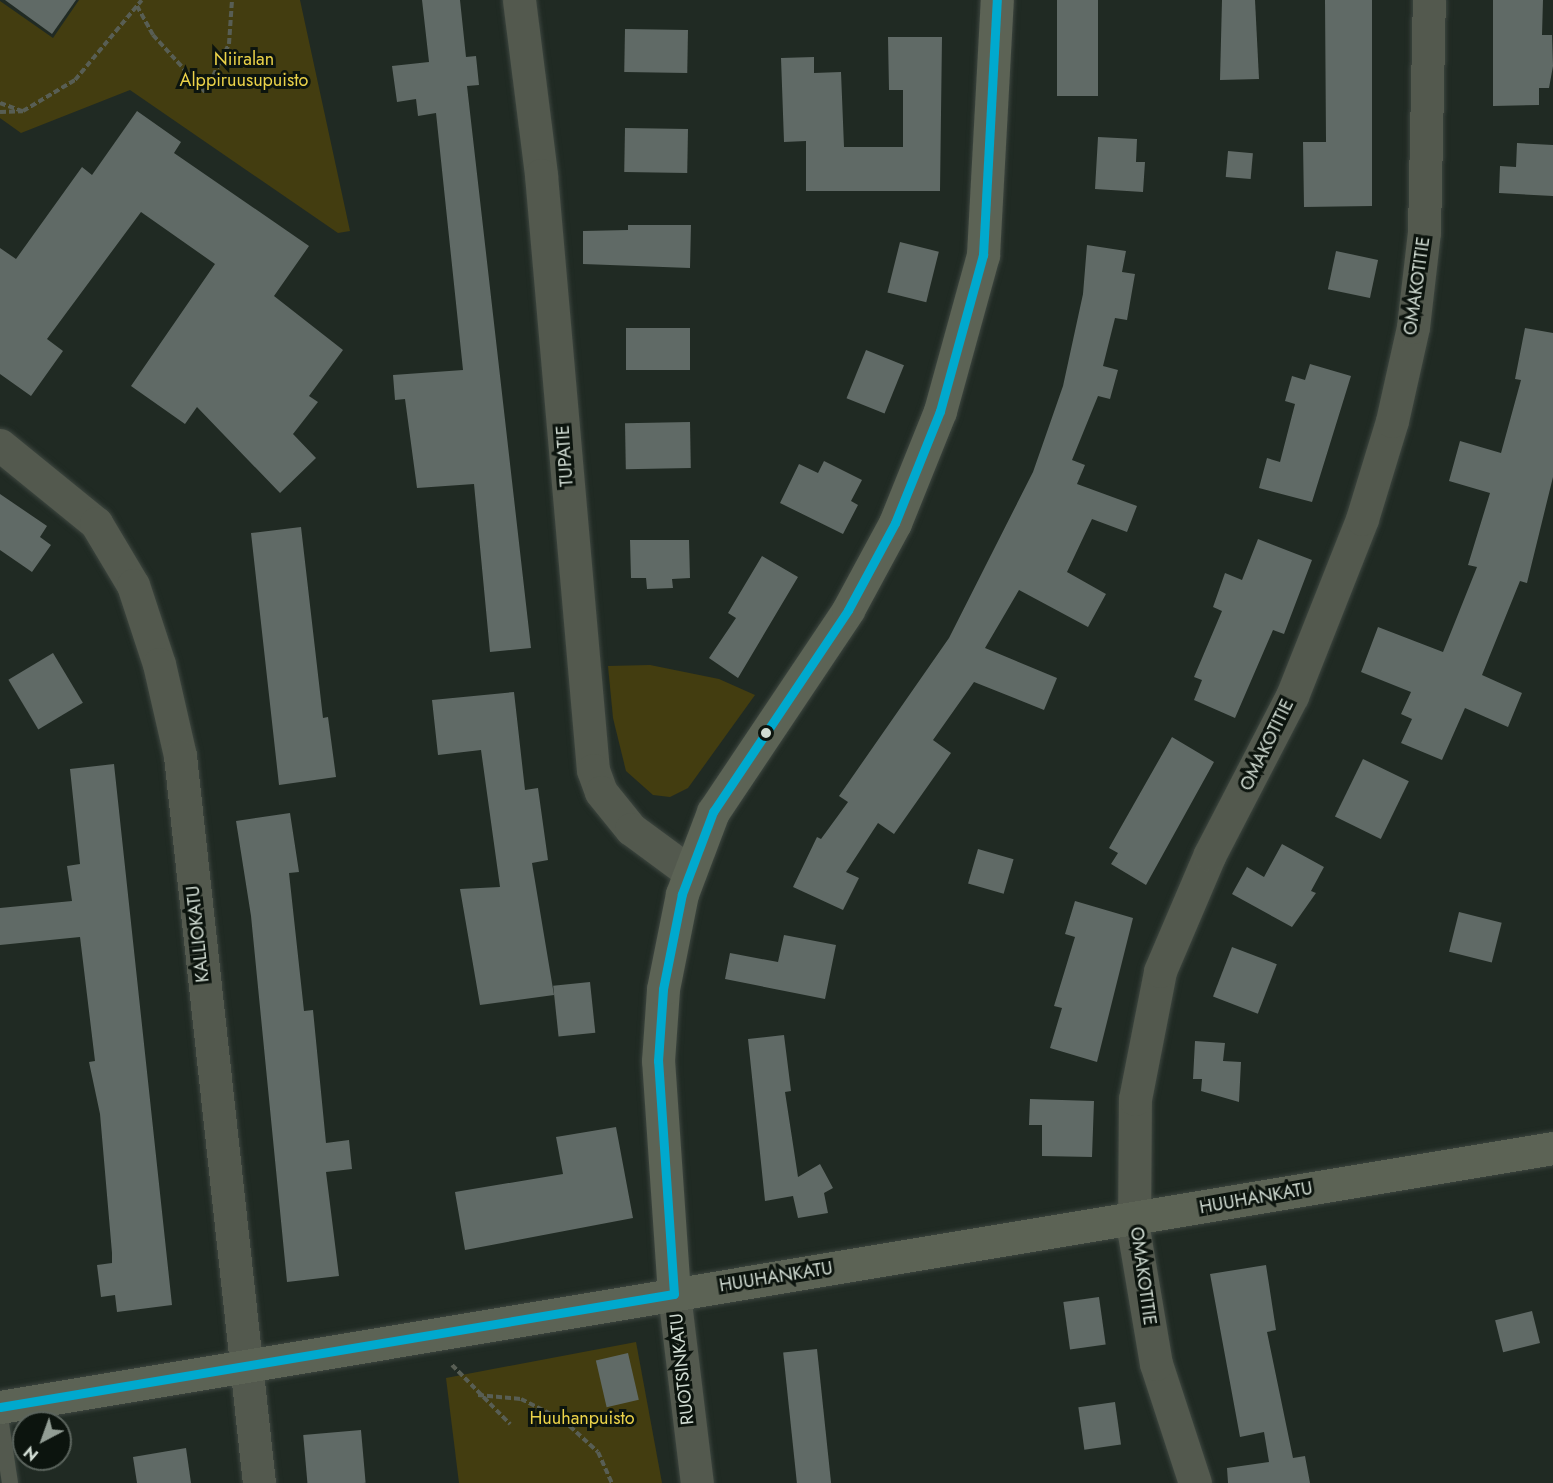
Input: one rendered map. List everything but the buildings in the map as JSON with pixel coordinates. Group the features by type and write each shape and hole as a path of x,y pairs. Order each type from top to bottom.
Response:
{"street":[{"name":"TUPATIE","path":"519,0 541,176 593,770 601,792 631,830 688,871"},
{"name":"RUOTSINKATU","path":"697,1483 674,1294 658,1061 663,989 688,871 713,812 848,610 895,523 940,411 983,255 997,0"},
{"name":"OMAKOTITIE","path":"1195,1483 1156,1364 1134,1219 1135,1099 1160,970 1210,854 1305,665 1362,519 1392,421 1413,327 1424,232 1429,0"},
{"name":"KALLIOKATU","path":"0,446 96,523 133,585 159,664 180,756 244,1369 259,1483"},
{"name":"HUUHANKATU","path":"0,1407 244,1369 674,1294 1553,1148"}],"lane":[{"path":"0,1417 10,1483"}],"path":[{"path":"0,112 23,111 75,80 142,0"},
{"path":"137,6 153,35 205,92 228,44 232,0"},
{"path":"0,103 23,111"},
{"path":"447,1360 478,1395 510,1424"},
{"path":"478,1395 521,1399 563,1420 598,1452 612,1483"}],"green space":[{"name":"Niiralan Alppiruusupuisto","path":"79,0 300,0 350,231 338,233 130,90 21,133 0,118 0,1 53,38"},
{"path":"650,665 719,679 755,695 688,788 670,797 653,795 626,771 613,718 608,666"},
{"name":"Huuhanpuisto","path":"636,1342 662,1483 459,1483 446,1378"}],"transit line":[{"path":"0,1407 674,1294 658,1061 663,989 682,894 713,812 848,610 895,523 940,411 983,255 997,0"}]}
